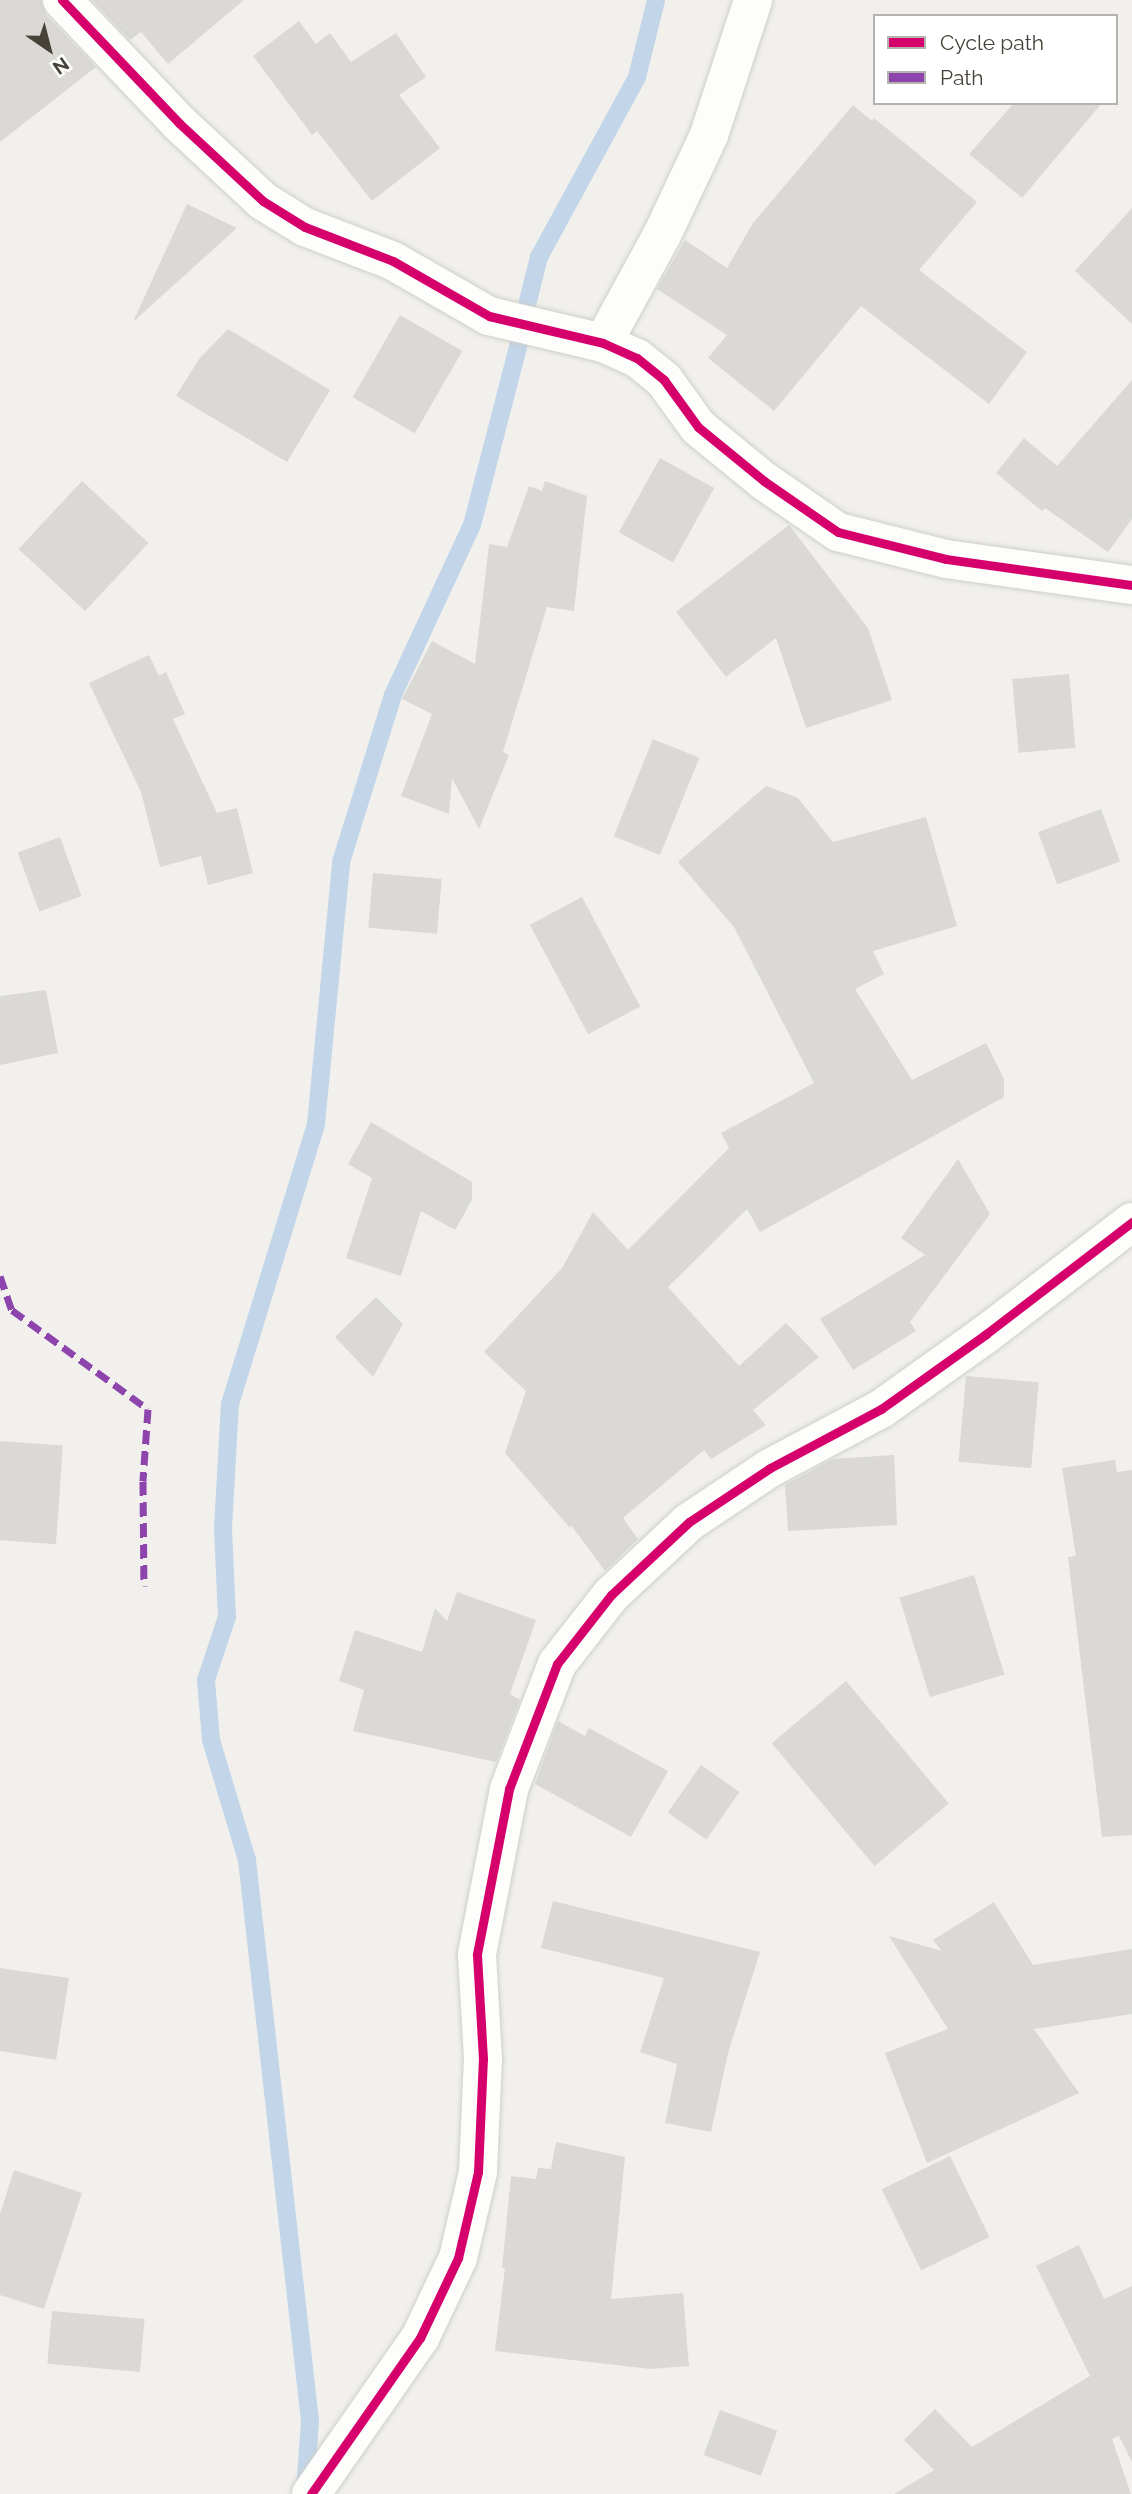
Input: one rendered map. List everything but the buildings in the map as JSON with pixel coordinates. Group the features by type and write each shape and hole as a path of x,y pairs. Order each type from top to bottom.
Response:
{"street":[{"path":"62,0 180,123 263,201 304,228 393,261 489,316 603,343 637,358 664,380 698,427 764,481 838,532 946,559 1132,585"},
{"path":"603,343 662,235 709,135 753,0"},
{"path":"311,2494 420,2338 458,2258 478,2172 483,2059 477,1954 509,1789 557,1664 611,1595 689,1522 769,1468 881,1409 986,1334 1132,1222"}],"waterway":[{"path":"527,305 539,257 637,77 656,0"},
{"path":"305,2491 310,2421 247,1860 211,1740 206,1680 227,1617 223,1528 230,1404 316,1124 341,862 393,695 472,525 520,340"}],"marked path":[{"path":"0,1276 12,1310 148,1409 143,1481 144,1586"}],"cycle path":[{"path":"62,0 179,123 263,201 305,227 393,261 489,316 603,343 637,358 664,380 698,427 764,481 838,532 946,559 1132,585"},
{"path":"311,2494 420,2338 458,2258 478,2172 483,2059 477,1954 509,1789 557,1664 611,1595 689,1522 770,1468 881,1409 986,1334 1132,1222"}]}
